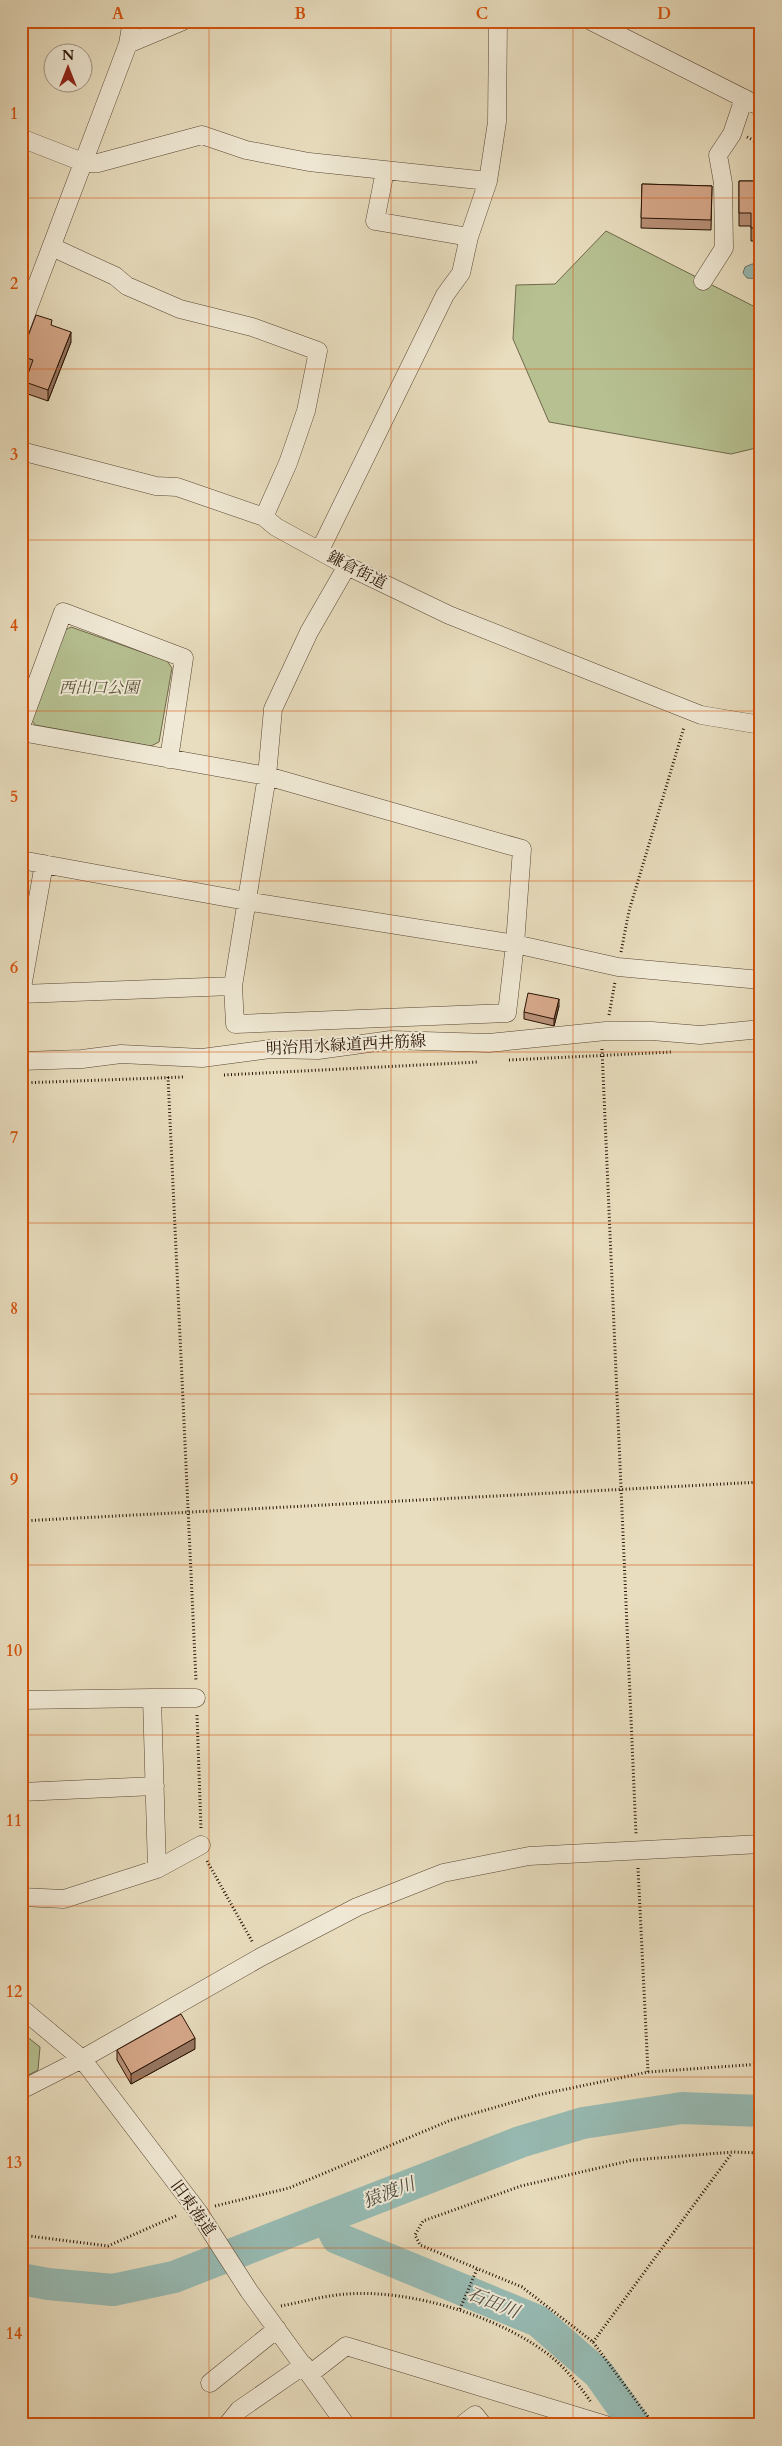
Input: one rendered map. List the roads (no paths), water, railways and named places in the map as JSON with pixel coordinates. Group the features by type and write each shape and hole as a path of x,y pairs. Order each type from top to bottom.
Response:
{"street":[{"path":"21,327 85,162 128,44 132,21"},
{"path":"128,44 183,21"},
{"path":"320,550 445,295 461,273 469,238 488,182 497,122 498,21"},
{"path":"591,21 761,107"},
{"path":"704,281 724,248 722,183 718,155 732,134 744,98"},
{"path":"21,138 85,162 98,163 202,136 255,152 309,162 488,182"},
{"path":"385,171 375,221 469,238"},
{"path":"52,247 114,276 127,286 180,309 252,327 318,351 306,411 288,463 264,517"},
{"name":"鎌倉街道","path":"21,451 156,486 177,488 264,517 276,527 347,566 450,615 701,715 761,724"},
{"path":"21,732 266,776 522,849 515,944 507,1013 235,1024 233,986 266,776 274,709 309,632 347,566"},
{"path":"21,726 63,612 184,658 168,759"},
{"path":"21,860 246,901 515,944 618,967 761,980"},
{"path":"44,864 21,993 233,986"},
{"name":"明治用水緑道西井筋線","path":"21,1061 82,1059 122,1054 202,1058 270,1049 318,1050 391,1040 489,1043 606,1031 652,1031 700,1035 761,1029"},
{"path":"152,1698 157,1869"},
{"path":"21,1700 196,1698"},
{"path":"21,1792 155,1786"},
{"path":"21,2090 82,2060 261,1957 357,1907 443,1873 530,1856 761,1844"},
{"path":"21,1898 64,1899 157,1869 202,1845"},
{"name":"旧東海道","path":"21,2008 82,2060 196,2210 263,2310 346,2425"},
{"path":"210,2383 277,2329"},
{"path":"227,2425 239,2410 346,2346 606,2425"},
{"path":"462,2425 475,2415 483,2425"}],"water":[{"path":"752,264 761,264 761,279 747,278 743,273 745,267"}],"waterway":[{"name":"猿渡川","path":"21,2279 48,2284 113,2290 174,2277 520,2142 583,2123 682,2108 761,2111"},
{"name":"石田川","path":"327,2218 337,2238 538,2321 599,2374 635,2425"}],"park label":[{"name":"西出口公園","path":"99,688"}]}
